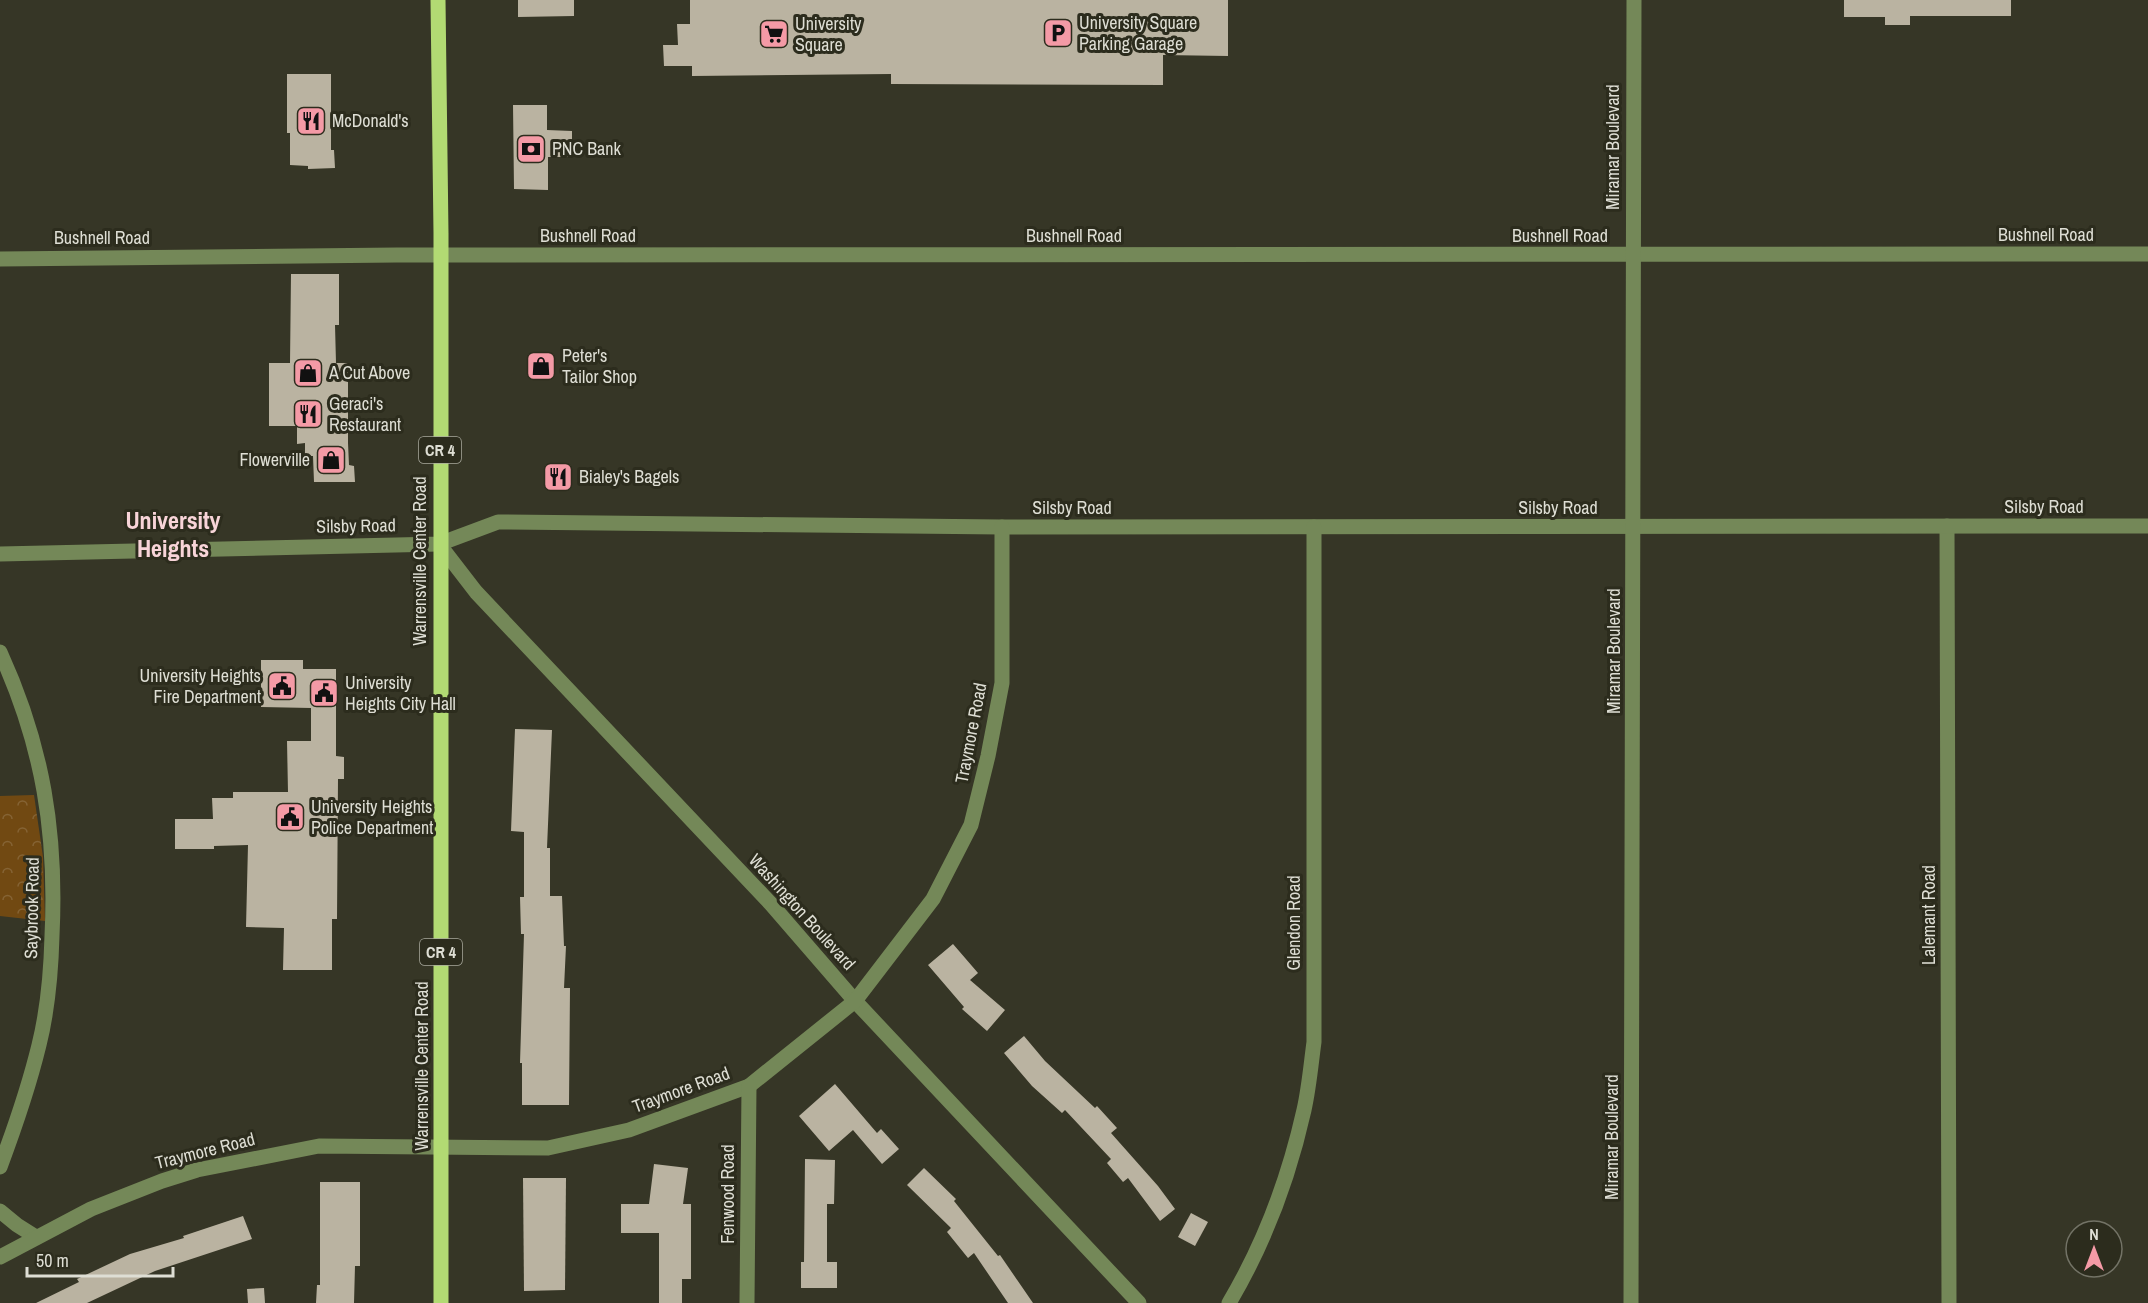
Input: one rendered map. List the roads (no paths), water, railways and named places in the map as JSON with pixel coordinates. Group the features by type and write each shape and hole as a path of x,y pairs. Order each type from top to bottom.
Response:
{"main road":[{"name":"Warrensville Center Road","path":"438,0 441,255 439,544 441,1303"}],"street":[{"name":"Miramar Boulevard","path":"1631,1303 1634,0"},
{"name":"Bushnell Road","path":"0,258 441,255 2148,254"},
{"name":"Silsby Road","path":"0,554 439,544 498,522 1002,527 2148,526"},
{"name":"Lalemant Road","path":"1947,526 1949,1303"},
{"name":"Traymore Road","path":"0,1257 91,1209 121,1196 197,1170 319,1146 548,1148 629,1130 749,1086 855,1001 933,899 971,825 988,756 1002,683 1002,527"},
{"name":"Glendon Road","path":"1229,1303 1246,1273 1287,1174 1305,1108 1314,1042 1314,527"},
{"name":"Washington Boulevard","path":"439,544 476,592 771,904 855,1001 1140,1303"},
{"name":"Saybrook Road","path":"0,651 25,715 41,768 50,822 54,887 48,1001 28,1088 0,1167"},
{"name":"Fenwood Road","path":"747,1303 749,1086"},
{"path":"0,1212 36,1237"}],"place":[{"name":"University Square Parking Garage","path":"1058,33"},
{"name":"University Square","path":"774,34"},
{"name":"McDonald's","path":"311,121"},
{"name":"PNC Bank","path":"531,149"},
{"name":"Peter's Tailor Shop","path":"541,366"},
{"name":"A Cut Above","path":"308,373"},
{"name":"Geraci's Restaurant","path":"308,414"},
{"name":"Flowerville","path":"331,460"},
{"name":"Bialey's Bagels","path":"558,477"},
{"name":"University Heights Fire Department","path":"282,686"},
{"name":"University Heights City Hall","path":"324,693"},
{"name":"University Heights Police Department","path":"290,817"}],"district":[{"name":"University Heights","path":"173,535"}]}
